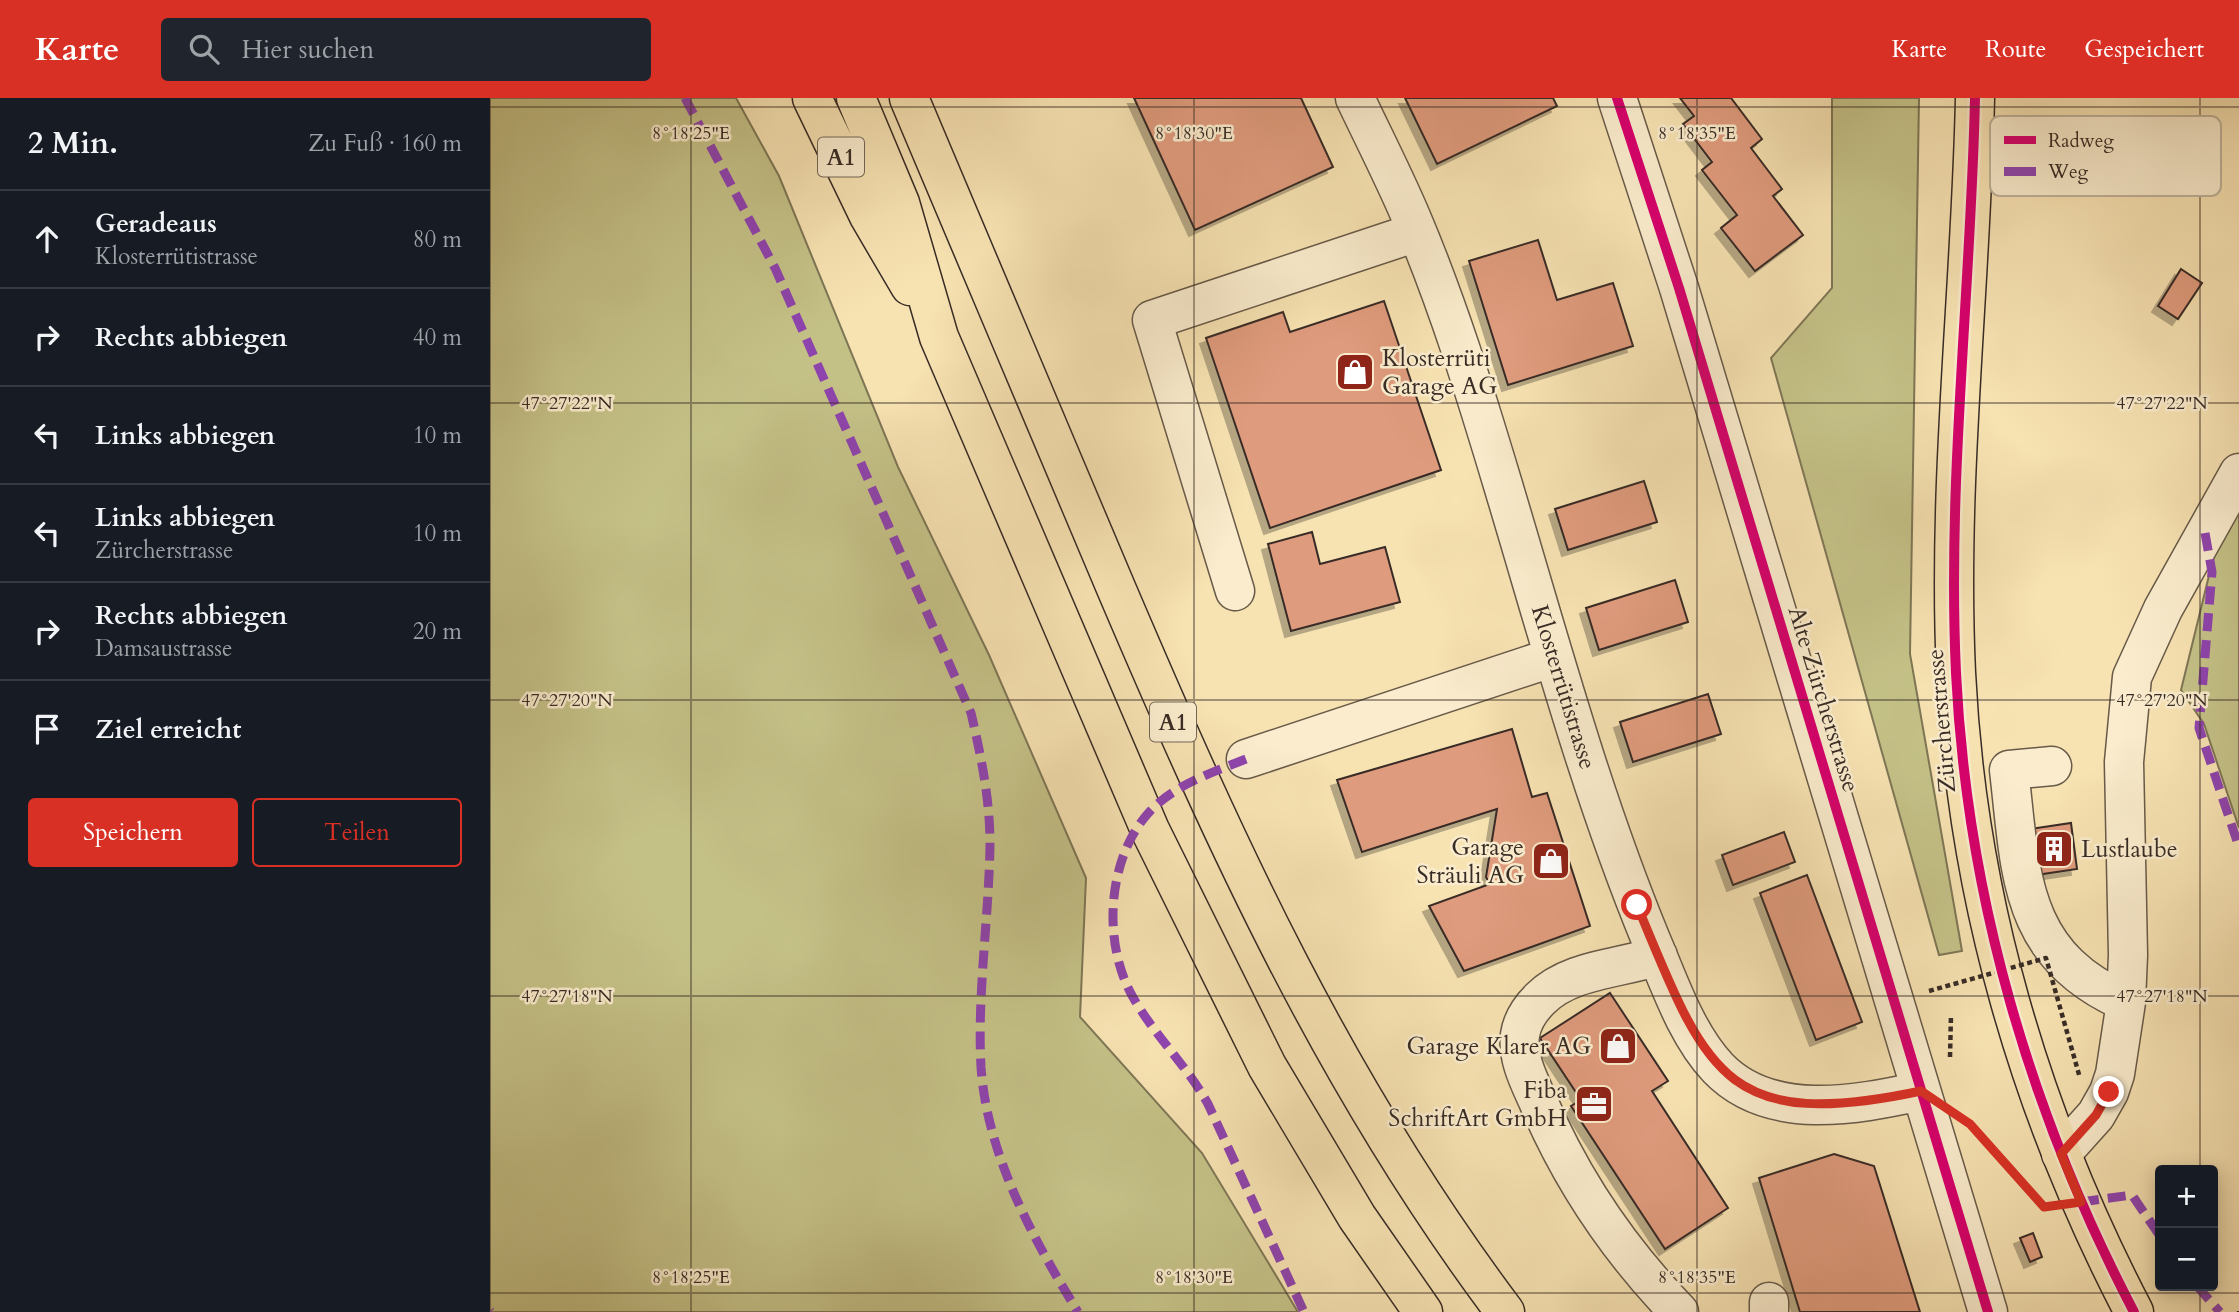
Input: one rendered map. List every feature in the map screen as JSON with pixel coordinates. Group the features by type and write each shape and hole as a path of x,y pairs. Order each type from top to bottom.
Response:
{"main road":[{"name":"A1","path":"812,98 869,216 939,337"},
{"name":"A1","path":"856,98 900,202 939,337 1120,763 1220,975 1311,1142 1357,1217 1423,1312"},
{"name":"A1","path":"909,98 1175,726 1283,957 1324,1035 1392,1150 1461,1254 1505,1312"},
{"name":"Zürcherstrasse","path":"1975,98 1955,525 1955,618 1960,725 1971,823 1992,935 2025,1055 2081,1202 2134,1312"}],"street":[{"name":"Klosterrütistrasse","path":"1355,98 1417,232 1502,482 1610,832 1658,956 1702,1048 1719,1069 1744,1088 1774,1100 1819,1105 1878,1100 1921,1091"},
{"name":"Alte Zürcherstrasse","path":"1617,98 1679,288 1988,1312"},
{"path":"1235,591 1152,320 1417,232"},
{"path":"2061,1154 2096,1115 2109,1092 2115,1074 2126,1002 2128,955 2124,762 2132,677 2158,619 2239,473"},
{"path":"1246,759 1554,657"},
{"path":"2052,766 2009,770 2022,875 2028,900 2038,927 2050,944 2095,987 2126,1002"},
{"path":"1658,956 1577,976 1556,985 1529,1011 1519,1038 1527,1075 1555,1140 1579,1184 1618,1242 1679,1312"}],"path":[{"path":"1929,991 2046,958 2080,1079"},
{"path":"1921,1091 1970,1124 2044,1207 2081,1202"}],"shaded area":[{"path":"490,98 736,98 779,176 898,467 989,655 1086,878 1080,1017 1202,1153 1298,1312 490,1312"},
{"path":"1832,98 1919,98 1910,654 1962,951 1939,955 1771,358 1832,288"},
{"path":"2239,511 2239,828 2204,724 2181,690 2216,547"}],"building":[{"path":"1134,98 1301,98 1333,167 1195,230"},
{"path":"1405,98 1553,98 1557,106 1437,164"},
{"path":"1680,98 1731,98 1762,139 1751,148 1782,189 1773,196 1803,235 1755,271 1721,228 1737,215 1702,170 1712,162 1683,124 1694,116"},
{"path":"1538,240 1557,300 1613,283 1633,346 1508,385 1469,261"},
{"path":"2181,269 2202,283 2178,319 2158,306"},
{"path":"1384,301 1441,470 1270,528 1206,338 1283,312 1290,332"},
{"path":"1644,481 1657,522 1568,550 1555,509"},
{"path":"1312,532 1320,564 1385,547 1400,602 1291,631 1268,544"},
{"path":"1675,580 1688,622 1599,650 1586,608"},
{"path":"1708,694 1721,734 1633,762 1620,722"},
{"path":"1512,729 1532,797 1547,793 1590,926 1464,971 1429,906 1490,884 1486,877 1497,809 1362,852 1337,780"},
{"name":"Lustlaube","path":"2071,823 2077,869 2036,875 2030,829"},
{"path":"1784,832 1795,862 1733,885 1722,855"},
{"path":"1807,875 1862,1022 1816,1040 1760,893"},
{"path":"1610,993 1668,1081 1652,1091 1728,1208 1665,1249 1571,1106 1581,1100 1540,1038"},
{"path":"1834,1154 1874,1166 1920,1312 1800,1312 1759,1178"},
{"path":"2033,1233 2042,1257 2030,1262 2020,1238"}],"marked path":[{"path":"685,98 775,268 971,713 984,778 990,827 980,1039 985,1100 1002,1164 1015,1195 1029,1226 1078,1312"},
{"path":"2205,533 2212,572 2199,728 2239,847"},
{"path":"1246,759 1205,775 1179,789 1155,806 1145,817 1122,858 1113,906 1114,931 1117,955 1134,999 1208,1104 1304,1312"},
{"path":"2081,1202 2132,1195 2155,1229"},
{"path":"2201,1291 2220,1312"}],"cycle path":[{"path":"1617,98 1679,288 1988,1312"},
{"path":"1975,98 1955,529 1956,673 1963,757 1974,839 2010,1002 2064,1160 2097,1237 2134,1312"}],"place":[{"name":"Klosterrüti Garage AG","path":"1355,372"},
{"name":"Lustlaube","path":"2054,849"},
{"name":"Garage Sträuli AG","path":"1551,861"},
{"name":"Garage Klarer AG","path":"1618,1046"},
{"name":"Fiba SchriftArt GmbH","path":"1594,1104"}],"route":[{"path":"1637,905 1702,1048 1719,1069 1744,1088 1774,1100 1819,1105 1851,1104 1921,1091 1970,1124 2044,1207 2081,1202 2061,1154 2096,1115 2109,1092"}]}
